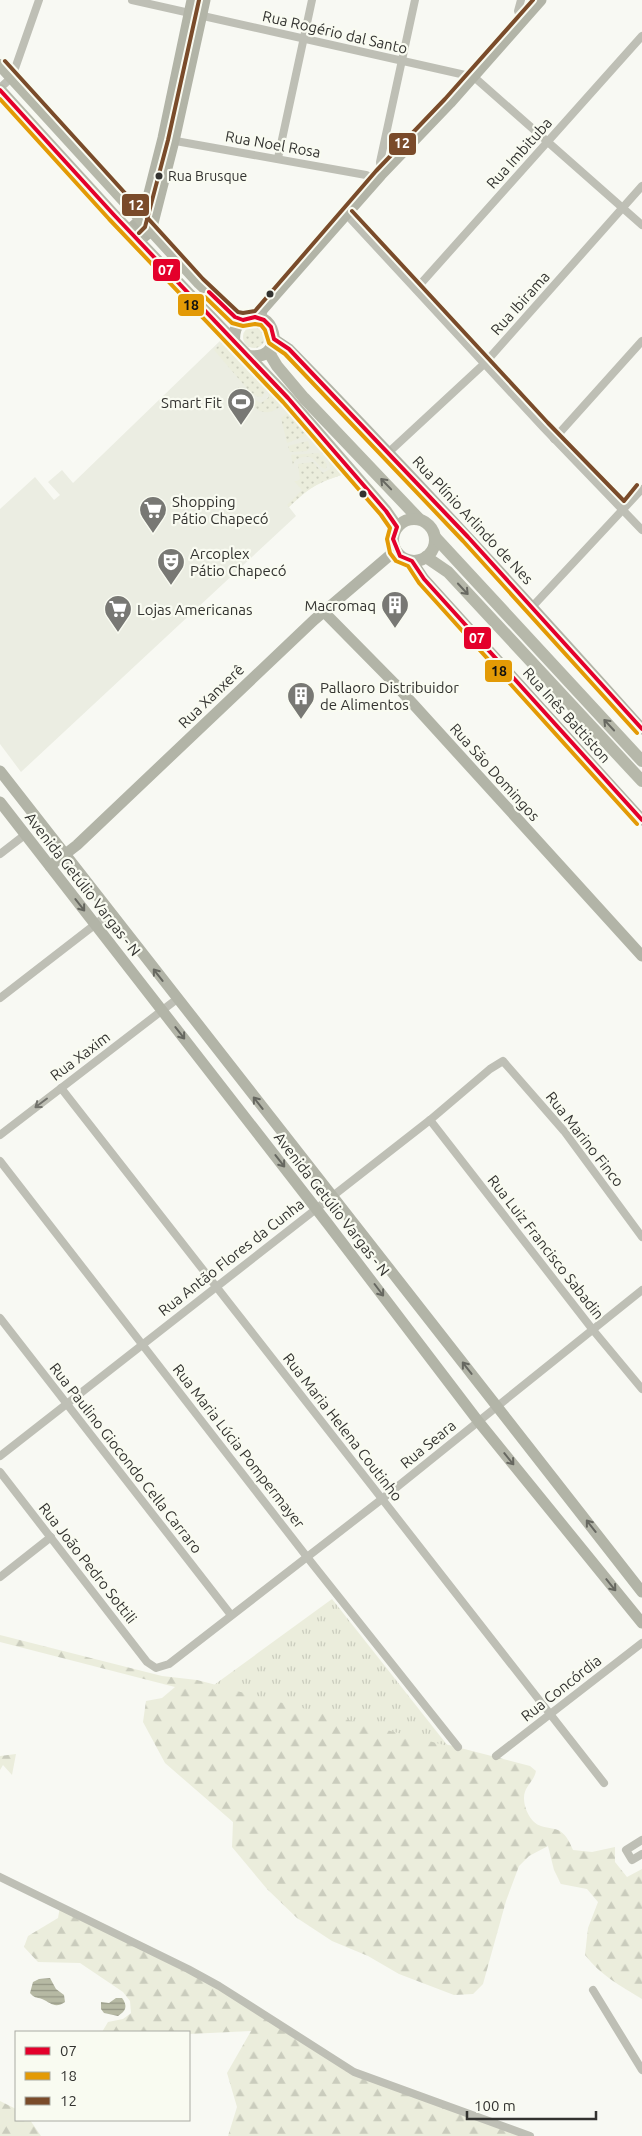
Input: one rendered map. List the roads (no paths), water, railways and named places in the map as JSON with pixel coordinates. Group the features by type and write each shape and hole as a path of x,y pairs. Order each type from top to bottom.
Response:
{"main road":[{"path":"0,65 199,283 235,317 243,320"},
{"path":"0,89 65,162 234,340 240,349 249,356 397,527"},
{"path":"65,162 78,151"},
{"path":"234,340 235,329 243,320 259,317 267,321 273,329 271,356 304,398 420,519 430,525 435,536 642,761"},
{"path":"249,356 261,356 272,344"},
{"path":"420,519 407,520 397,527 393,539 396,550 406,559 412,561 426,557 434,548 435,536"},
{"path":"426,557 448,572 642,781"}],"street":[{"path":"0,89 12,77 39,0"},
{"name":"Rua Rogério dal Santo","path":"132,0 474,77"},
{"path":"169,140 192,0"},
{"path":"129,230 141,219 160,172 205,0"},
{"path":"278,158 312,0"},
{"path":"379,178 380,162 415,0"},
{"path":"521,0 518,11 522,22"},
{"path":"259,317 270,300 379,178 474,77 541,0"},
{"name":"Rua Imbituba","path":"416,289 642,36"},
{"path":"474,77 642,225"},
{"name":"Rua Noel Rosa","path":"169,140 278,158 379,178"},
{"path":"139,241 151,231 160,172"},
{"name":"Rua Ibirama","path":"389,452 484,364 642,186"},
{"path":"346,215 554,439 642,530"},
{"path":"554,439 642,341"},
{"name":"Rua Plínio Arlindo de Nes","path":"272,344 289,349 389,452 532,606 642,729"},
{"path":"532,606 642,489"},
{"name":"Rua Xanxerê","path":"50,866 66,855 323,611 396,550"},
{"name":"Rua Inês Battiston","path":"412,561 424,579 642,820"},
{"name":"Rua São Domingos","path":"323,611 394,683 642,956"},
{"name":"Avenida Getúlio Vargas - N","path":"1,775 66,855 642,1592"},
{"name":"Avenida Getúlio Vargas - N","path":"0,802 316,1208 478,1421 642,1623"},
{"path":"0,854 26,834"},
{"path":"0,998 110,913"},
{"name":"Rua Xaxim","path":"0,1135 177,999"},
{"name":"Rua Antão Flores da Cunha","path":"0,1456 331,1195 430,1120 490,1069 503,1061"},
{"name":"Rua Marino Finco","path":"503,1061 564,1131 642,1237"},
{"name":"Rua Maria Helena Coutinho","path":"61,1088 604,1783"},
{"name":"Rua Luiz Francisco Sabadin","path":"430,1120 593,1330 642,1389"},
{"name":"Rua Maria Lúcia Pompermayer","path":"0,1161 458,1747"},
{"name":"Rua Seara","path":"156,1668 169,1664 382,1499 642,1290"},
{"name":"Rua Paulino Giocondo Cella Carraro","path":"0,1318 231,1615"},
{"name":"Rua João Pedro Sottili","path":"0,1472 147,1662 156,1668"},
{"path":"0,1577 51,1537"},
{"name":"Rua Concórdia","path":"496,1756 642,1643"},
{"path":"642,1840 626,1850 632,1860 642,1854"},
{"path":"0,1876 219,1986 354,2072 530,2136"},
{"path":"593,1990 642,2070"}],"place":[{"name":"Rua Brusque","path":"159,176"},
{"name":"Smart Fit","path":"241,426"},
{"name":"Shopping Pátio Chapecó","path":"153,534"},
{"name":"Arcoplex Pátio Chapecó","path":"171,586"},
{"name":"Macromaq","path":"395,629"},
{"name":"Lojas Americanas","path":"118,633"},
{"name":"Pallaoro Distribuidor de Alimentos","path":"301,720"}]}
